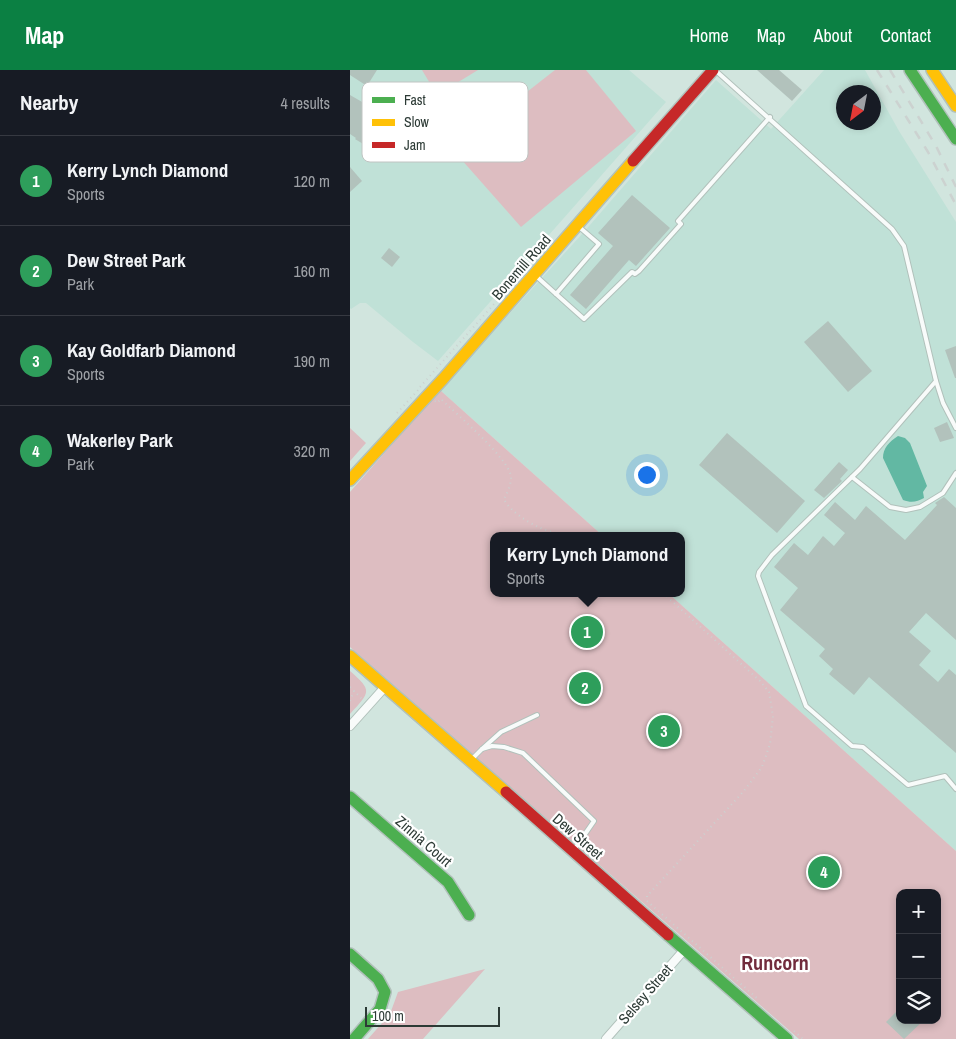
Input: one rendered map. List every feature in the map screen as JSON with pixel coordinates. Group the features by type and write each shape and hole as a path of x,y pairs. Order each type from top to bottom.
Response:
{"street":[{"name":"Bonemill Road","path":"350,480 429,395 714,70"},
{"path":"910,70 956,139"},
{"path":"932,70 956,106"},
{"name":"Dew Street","path":"350,656 684,949 790,1034"},
{"path":"350,726 385,687"},
{"name":"Zinnia Court","path":"350,797 448,882 469,915"},
{"name":"Selsey Street","path":"606,1039 684,949"},
{"path":"350,954 378,979 385,992 380,1009 354,1039"}],"lane":[{"path":"714,70 770,118 892,229 904,246 936,381 943,403 956,428"},
{"path":"534,275 584,320 632,272 635,274 651,258 681,224 678,222 770,118"},
{"path":"556,294 599,244 577,225"},
{"path":"936,381 852,477 772,555 758,572 758,576 806,706 852,746 863,747 908,785 945,776 956,789"},
{"path":"852,477 890,507 906,510 920,507 943,493 956,473"},
{"path":"470,762 501,732 537,715"},
{"path":"482,749 492,746 504,747 523,753 594,821 573,851"},
{"path":"951,784 956,780"}],"path":[{"path":"429,395 437,403 441,399 494,450 506,465 511,478 504,499 512,510 535,525 552,532"},
{"path":"666,597 760,681 769,692 773,716 770,744 762,767 743,792 648,896 647,901 757,998"},
{"path":"350,688 364,700"},
{"path":"350,701 354,691"},
{"path":"790,1034 803,1039"}],"shaded area":[{"path":"350,70 629,70 666,102 438,361 366,303 360,303 350,308"},
{"path":"422,70 478,70 458,82 429,82"},
{"path":"555,70 586,70 636,131 521,227 464,162 528,162 528,91"},
{"path":"824,70 865,70 873,85 836,85 836,130 881,130 881,99 956,222 956,851 672,597 685,597 685,532 599,532 440,390 583,233 716,80 771,129"},
{"path":"440,390 599,532 490,532 490,597 672,597 956,851 956,1039 799,1039 350,647 350,492"},
{"path":"350,428 366,443 350,461"},
{"path":"898,436 905,438 910,443 927,486 923,492 924,498 916,501 909,502 903,500 883,458 887,446"},
{"path":"350,671 363,683 366,692 362,701 350,714"},
{"path":"485,969 423,1039 368,1039 390,1014 398,992"}],"building":[{"path":"350,70 377,70 370,82 362,83 350,75"},
{"path":"757,70 779,70 802,90 792,101"},
{"path":"350,95 362,102 362,143 350,134"},
{"path":"350,167 362,181 350,192"},
{"path":"632,195 670,228 636,266 629,260 586,309 570,295 613,246 598,233"},
{"path":"389,248 400,257 392,267 381,258"},
{"path":"828,321 872,371 848,392 804,342"},
{"path":"956,346 956,378 955,378 945,350"},
{"path":"947,422 954,438 940,442 934,428"},
{"path":"727,433 805,501 777,533 699,465"},
{"path":"839,462 848,470 840,479 842,481 824,498 814,490"},
{"path":"944,497 956,508 956,640 926,613 909,632 931,651 919,665 938,682 949,669 956,675 956,753 869,677 854,695 829,674 833,669 819,656 825,649 780,610 798,588 774,567 794,543 808,555 823,536 834,546 845,533 824,515 835,502 855,520 866,506 905,540 937,505 935,503"},
{"path":"896,1012 896,1024 920,1024 904,1039 886,1022"}],"railway":[{"path":"877,70 928,152 956,205"},
{"path":"890,70 936,146 956,187"}],"traffic: fast":[{"path":"910,70 956,139"},
{"path":"350,797 448,882 469,915"},
{"path":"668,935 787,1039"},
{"path":"350,954 378,979 385,992 380,1009 354,1039"}],"traffic: slow":[{"path":"932,70 956,106"},
{"path":"350,480 443,379 633,161"},
{"path":"350,656 506,792"}],"traffic: jam":[{"path":"633,161 713,70"},
{"path":"506,792 668,935"}],"place":[{"name":"Kerry Lynch Diamond","path":"587,632"},
{"name":"Dew Street Park","path":"585,688"},
{"name":"Kay Goldfarb Diamond","path":"664,731"},
{"name":"Wakerley Park","path":"824,872"}],"district":[{"name":"Runcorn","path":"775,962"}]}
